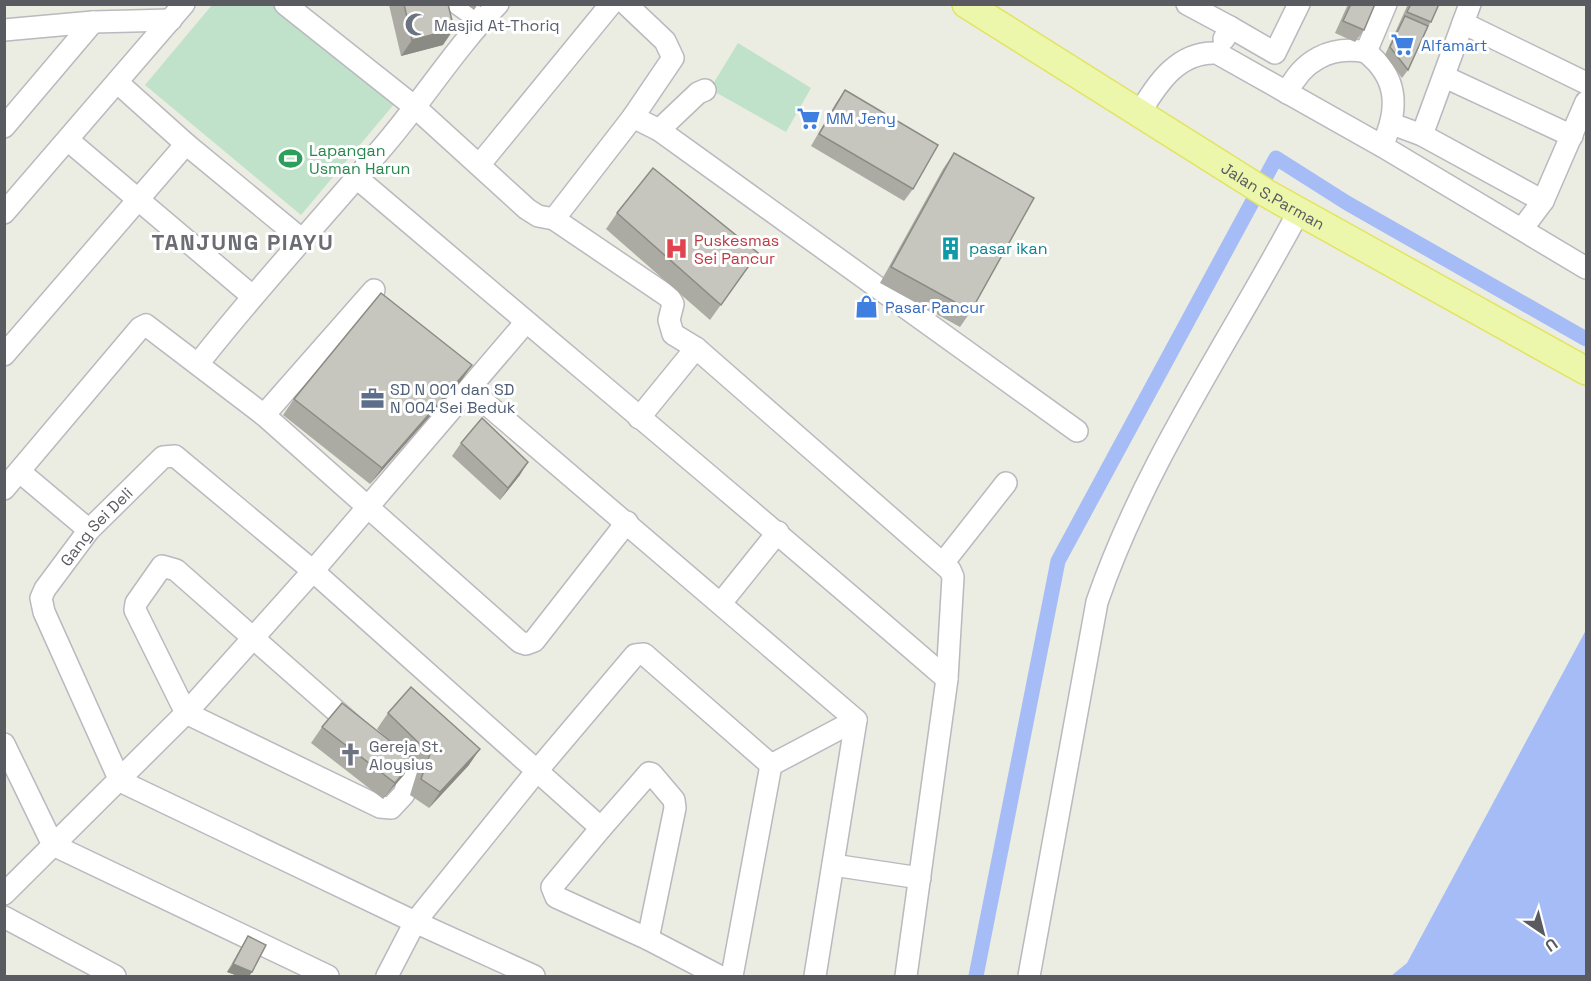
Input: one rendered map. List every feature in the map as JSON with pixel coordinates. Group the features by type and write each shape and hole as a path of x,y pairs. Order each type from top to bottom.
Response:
{"main road":[{"name":"Jalan S.Parman","path":"966,4 1256,186 1587,371"}],"street":[{"path":"458,4 482,21"},
{"path":"198,364 251,295 416,108 482,21 498,4"},
{"path":"480,164 611,4"},
{"path":"554,219 633,117 673,58 665,40 626,4"},
{"path":"1187,4 1275,53 1299,4"},
{"path":"1366,52 1386,4"},
{"path":"295,8 416,108 527,209 538,216 554,219 669,297 673,304 669,320 673,334 696,348 943,563 953,577 947,679 906,976"},
{"path":"5,29 99,16 178,12"},
{"path":"4,213 69,141 178,12"},
{"path":"1422,135 1467,14 1587,83"},
{"path":"4,128 99,16"},
{"path":"1217,53 1230,27"},
{"path":"1287,93 1296,76 1314,60 1329,53 1366,52 1376,61 1391,86 1394,101 1392,124 1382,146"},
{"path":"1140,112 1154,88 1183,60 1199,54 1217,53 1382,146 1587,268"},
{"path":"1445,77 1572,136"},
{"path":"118,83 186,144 300,238"},
{"path":"658,130 698,93 705,90"},
{"path":"1522,230 1543,201 1587,102"},
{"path":"633,117 658,130 1077,431"},
{"path":"1392,124 1422,135 1543,201"},
{"path":"69,141 137,201 251,295"},
{"path":"4,355 186,144"},
{"path":"357,177 639,418 778,532 947,679"},
{"path":"1029,976 1097,602 1111,562 1161,453 1299,211"},
{"path":"264,415 374,290"},
{"path":"4,894 186,713 314,571 526,322"},
{"path":"4,489 140,328 150,326 264,415 520,642 526,644 534,641 627,522"},
{"path":"639,418 696,348"},
{"path":"469,389 856,720 858,726 815,976"},
{"name":"Gang Sei Deli","path":"120,781 42,605 45,589 89,530 157,462 163,457 172,455 314,571"},
{"path":"20,472 89,530"},
{"path":"943,563 1006,483"},
{"path":"721,603 778,532"},
{"path":"162,566 176,570 254,638 410,776 409,785 404,794 391,808 380,807 186,713 135,610 136,603 162,566"},
{"path":"314,571 601,828"},
{"path":"387,976 415,922 536,772 635,655 640,653 771,765"},
{"path":"771,765 856,720"},
{"path":"4,744 53,845 328,976"},
{"path":"732,976 771,765"},
{"path":"648,939 675,808 674,800 649,773 552,887 556,897 648,939 719,976"},
{"path":"120,781 415,922 534,976"},
{"path":"833,865 920,878"},
{"path":"4,917 115,976"}],"green space":[{"name":"Lapangan Usman Harun","path":"212,5 277,5 395,103 301,215 145,85"},
{"path":"738,43 811,88 786,132 710,89"}],"water":[{"path":"1586,630 1586,976 1391,976 1407,963"}],"building":[{"path":"404,4 448,4 454,29 412,40"},
{"path":"1351,4 1375,4 1364,30 1343,21"},
{"path":"1411,4 1439,4 1431,22 1407,12"},
{"name":"Alfamart","path":"1405,16 1428,26 1408,70 1390,47"},
{"path":"845,90 938,145 913,189 819,134"},
{"name":"pasar ikan","path":"954,153 1034,198 971,311 891,267"},
{"name":"Puskesmas Sei Pancur","path":"653,168 758,253 721,305 617,213"},
{"name":"SD N 001 dan SD N 004 Sei Beduk","path":"381,293 472,365 382,468 294,399"},
{"path":"482,418 528,462 508,488 461,443"},
{"path":"411,687 480,749 440,792 421,779 430,754 388,713"},
{"path":"342,703 414,760 395,783 322,727"},
{"path":"248,936 266,945 252,972 233,964"}],"waterway":[{"path":"976,976 1058,561 1276,158 1347,203 1586,339"}],"place":[{"name":"Masjid At-Thoriq","path":"416,25"},
{"name":"Alfamart","path":"1403,45"},
{"name":"MM Jeny","path":"808,118"},
{"name":"Lapangan Usman Harun","path":"291,159"},
{"name":"pasar ikan","path":"951,248"},
{"name":"Puskesmas Sei Pancur","path":"676,249"},
{"name":"Pasar Pancur","path":"867,307"},
{"name":"SD N 001 dan SD N 004 Sei Beduk","path":"372,398"},
{"name":"Gereja St. Aloysius","path":"351,755"}],"district":[{"name":"TANJUNG PIAYU","path":"243,242"}]}
